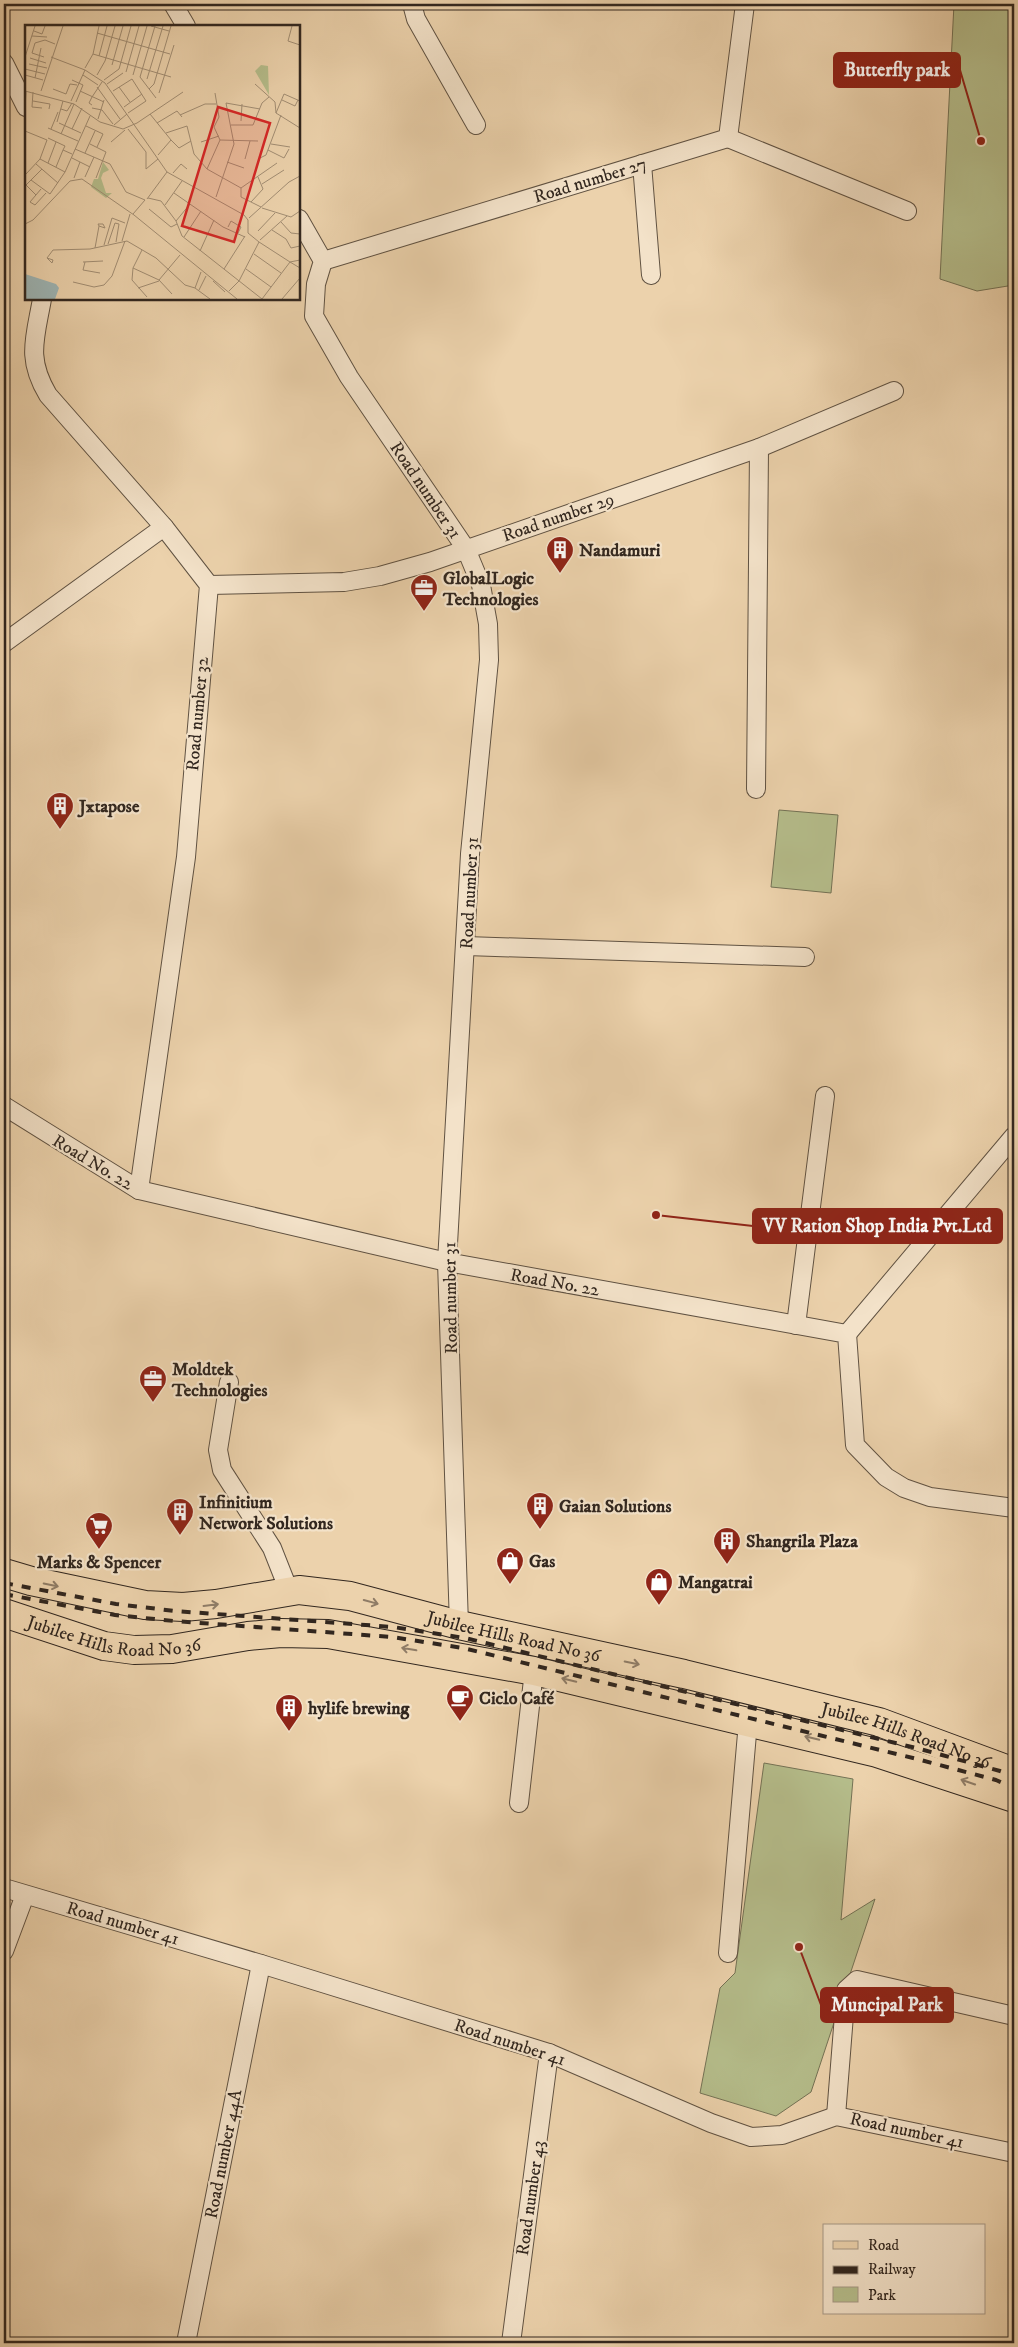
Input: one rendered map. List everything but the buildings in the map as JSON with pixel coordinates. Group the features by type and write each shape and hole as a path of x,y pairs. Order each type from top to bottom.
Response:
{"main road":[{"name":"Jubilee Hills Road No 36","path":"4,1573 31,1581 145,1605 183,1608 298,1590 350,1596 459,1625 684,1674 879,1722 1014,1772"},
{"name":"Jubilee Hills Road No 36","path":"4,1613 104,1646 134,1650 172,1649 248,1636 281,1633 328,1634 534,1671 877,1753 1014,1798"},
{"path":"675,1706 684,1674"}],"street":[{"path":"173,4 185,25"},
{"path":"412,4 416,19 476,125"},
{"path":"745,4 728,138 907,211"},
{"path":"4,63 25,105"},
{"name":"Road number 27","path":"323,261 728,138"},
{"path":"642,164 651,275"},
{"path":"300,221 323,261"},
{"name":"Road number 31","path":"323,261 316,284 314,316 349,377 466,549 481,585 488,624 490,660 470,854 448,1262 459,1625"},
{"path":"42,300 32,351 38,378 48,395 164,527 209,585"},
{"name":"Road number 29","path":"209,585 344,582 380,576 430,562 759,448 894,391"},
{"path":"756,789 759,448"},
{"path":"4,643 164,527"},
{"name":"Road number 32","path":"138,1190 186,857 209,585"},
{"path":"466,946 805,957"},
{"path":"796,1325 825,1096"},
{"name":"Road No. 22","path":"4,1106 138,1190 448,1262 847,1334"},
{"path":"1014,1136 847,1334 855,1445 886,1477 904,1488 930,1497 1014,1508"},
{"path":"229,1382 218,1460 222,1470 272,1548 289,1591"},
{"path":"518,1803 534,1671"},
{"path":"728,1953 748,1722"},
{"name":"Road number 41","path":"4,1888 549,2052 711,2123 751,2137 782,2135 836,2116 1014,2153"},
{"path":"4,1951 25,1895"},
{"name":"Road number 44A","path":"186,2343 261,1964"},
{"path":"836,2116 846,1990 858,1980 1014,2016"},
{"name":"Road number 43","path":"511,2343 549,2052"}],"green space":[{"path":"954,4 1014,4 1014,285 977,291 940,279"},
{"path":"779,810 838,815 831,893 771,887"},
{"path":"764,1763 853,1779 841,1920 875,1899 811,2092 776,2116 700,2093 720,1988 735,1973"}],"railway":[{"path":"4,1583 116,1604 175,1611 393,1627 465,1638 920,1749 1014,1776"},
{"path":"4,1594 115,1615 392,1637 463,1648 917,1759 996,1780 1014,1788"}],"place":[{"name":"Butterfly park","path":"981,141"},
{"name":"Nandamuri","path":"560,574"},
{"name":"GlobalLogic Technologies","path":"424,612"},
{"name":"Jxtapose","path":"60,830"},
{"name":"VV Ration Shop India Pvt.Ltd","path":"656,1215"},
{"name":"Moldtek Technologies","path":"153,1403"},
{"name":"Gaian Solutions","path":"540,1530"},
{"name":"Infinitium Network Solutions","path":"180,1536"},
{"name":"Marks & Spencer","path":"99,1550"},
{"name":"Shangrila Plaza","path":"727,1565"},
{"name":"Gas","path":"510,1585"},
{"name":"Mangatrai","path":"659,1606"},
{"name":"Ciclo Café","path":"460,1722"},
{"name":"hylife brewing","path":"289,1732"},
{"name":"Muncipal Park","path":"799,1947"}]}
